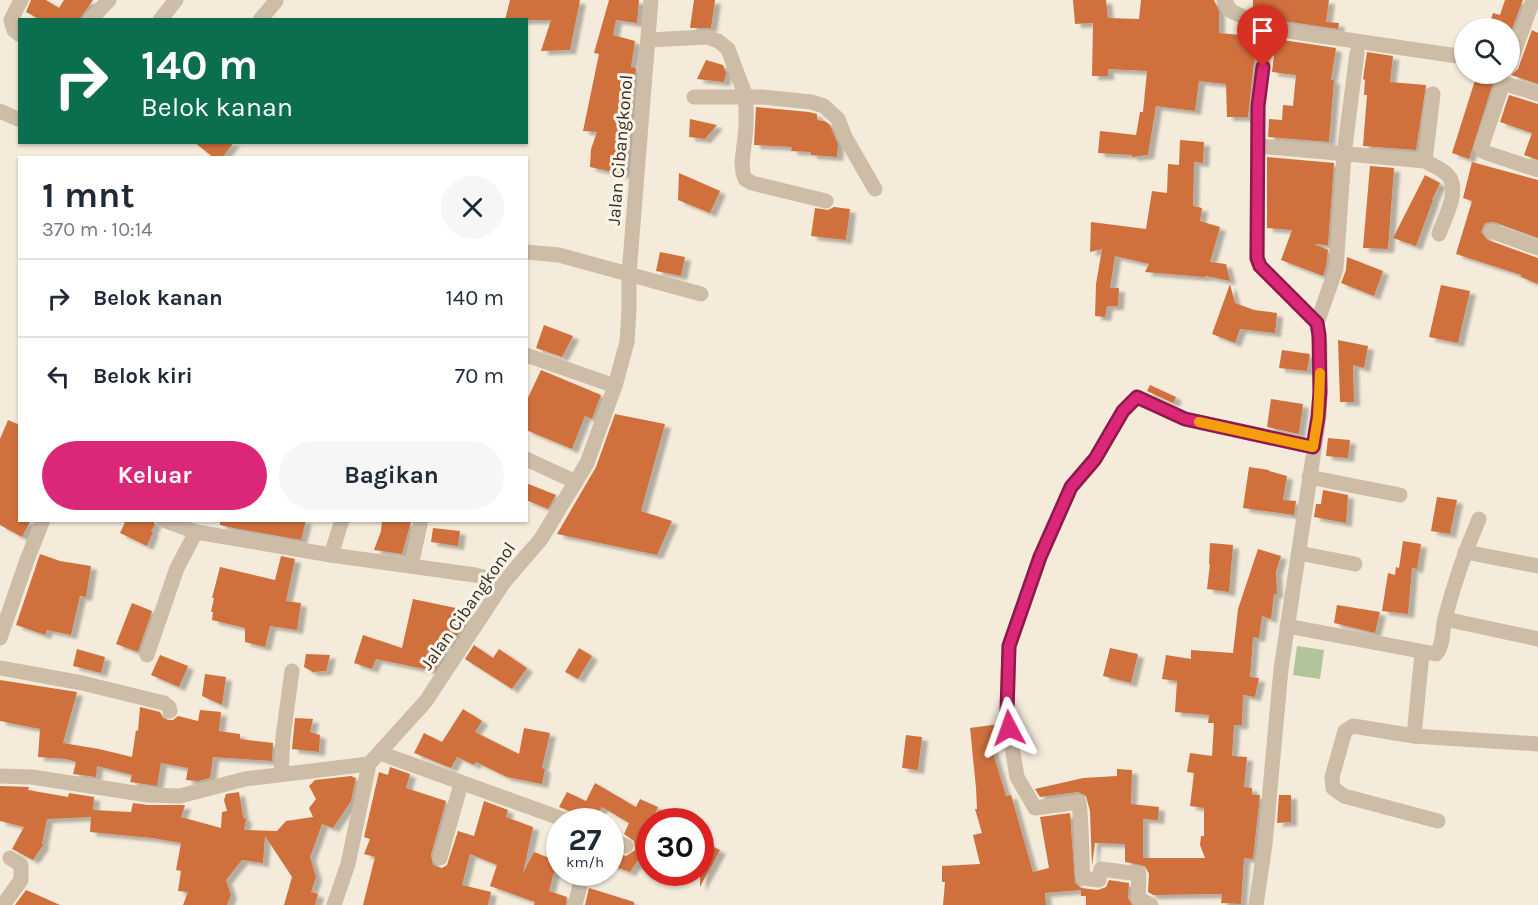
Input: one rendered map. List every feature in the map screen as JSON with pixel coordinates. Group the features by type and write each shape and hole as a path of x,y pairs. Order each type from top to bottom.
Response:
{"street":[{"path":"18,33 14,30 11,20 21,0"},
{"path":"92,18 109,0"},
{"path":"162,18 176,0"},
{"path":"262,18 276,0"},
{"name":"Jalan Cibangkonol","path":"334,905 348,864 374,759 426,700 504,582 541,539 587,463 615,386 627,342 629,274 651,0"},
{"path":"1224,0 1231,11 1267,28 1454,56"},
{"path":"1520,45 1532,22 1533,0"},
{"path":"1267,28 1258,106 1257,258 1260,266 1317,323"},
{"path":"648,40 690,36 707,37 718,41 728,49 746,97 746,128 742,162 746,179 752,183 826,201"},
{"path":"1256,905 1265,844 1276,712 1318,417 1320,392 1317,323 1336,269 1344,154 1356,53"},
{"path":"1502,84 1481,149 1538,170"},
{"path":"1517,84 1538,94"},
{"path":"1425,161 1434,94"},
{"path":"694,98 778,98 824,106 838,119 845,137 875,189"},
{"path":"0,111 18,119"},
{"path":"1259,146 1425,161 1445,173 1452,185 1452,198 1439,234"},
{"path":"1491,231 1538,248"},
{"path":"528,252 559,255 701,294"},
{"path":"528,356 615,386"},
{"path":"1150,905 1138,898 1139,874 1101,869 1099,880 1083,878 1081,854 1083,832 1079,802 1035,808 1017,777 1007,711 1009,646 1026,594 1071,487 1095,459 1123,411 1137,397 1185,419 1313,447"},
{"path":"528,460 576,482"},
{"path":"1309,477 1400,495"},
{"path":"1287,626 1433,655 1439,652 1445,619 1465,552 1479,519"},
{"path":"0,638 41,522"},
{"path":"168,522 196,532 331,555 475,575 504,582"},
{"path":"331,555 341,522"},
{"path":"411,566 421,522"},
{"path":"147,655 177,568 196,532"},
{"path":"1465,552 1538,566"},
{"path":"1299,553 1355,564"},
{"path":"1445,619 1538,639"},
{"path":"1414,736 1422,653"},
{"path":"0,668 164,703 170,707 170,711"},
{"path":"281,774 283,737 292,671"},
{"path":"1438,821 1344,796 1333,788 1332,777 1345,731 1353,726 1414,736 1538,744"},
{"path":"0,776 33,777 148,795 180,796 245,779 374,759 461,783 546,813"},
{"path":"440,858 461,783"},
{"path":"3,905 21,880 21,866 10,858"},
{"path":"575,905 580,886"}],"green space":[{"path":"1297,646 1324,650 1320,679 1293,675"}],"building":[{"path":"31,0 46,0 59,8 64,0 93,0 80,18 37,18 26,12"},
{"path":"510,0 580,0 570,50 541,51 551,20 506,18"},
{"path":"609,0 639,0 637,23 616,20 613,35 635,41 631,67 636,68 626,175 590,167 591,149 597,132 583,131 599,54 594,53"},
{"path":"694,0 715,0 711,28 690,28"},
{"path":"1073,0 1106,0 1108,18 1139,19 1141,0 1214,0 1219,11 1219,33 1253,36 1253,32 1257,34 1248,117 1227,117 1226,84 1199,81 1195,111 1156,106 1148,155 1132,157 1132,155 1098,153 1100,131 1136,135 1140,112 1143,112 1147,71 1108,69 1108,76 1092,76 1093,23 1075,24"},
{"path":"1253,0 1329,0 1326,22 1339,23 1338,29 1270,19 1253,11"},
{"path":"1505,0 1523,0 1516,18 1491,18 1493,13 1500,15"},
{"path":"1532,30 1538,33 1538,84 1520,78 1520,63"},
{"path":"1276,39 1336,48 1331,80 1334,80 1329,142 1268,137 1269,119 1282,120 1283,105 1293,106 1296,75 1272,72"},
{"path":"1367,52 1393,56 1390,82 1426,85 1416,150 1363,146 1367,95 1364,95 1365,80 1363,79"},
{"path":"706,60 723,65 726,73 724,82 697,79"},
{"path":"1474,84 1493,84 1469,159 1452,153"},
{"path":"1509,95 1538,104 1538,160 1524,155 1532,133 1500,122"},
{"path":"756,107 817,114 817,120 825,121 830,125 838,144 837,157 791,151 792,147 754,145"},
{"path":"690,119 717,125 705,139 689,137"},
{"path":"1180,140 1204,142 1203,163 1194,162 1193,206 1202,208 1200,221 1220,227 1210,262 1226,264 1230,281 1206,276 1145,272 1149,264 1115,256 1110,288 1119,288 1118,306 1107,306 1105,317 1095,316 1096,284 1102,249 1090,252 1091,222 1146,229 1152,191 1167,193 1168,164 1179,165"},
{"path":"196,144 232,144 224,156 212,156"},
{"path":"1267,157 1334,163 1328,245 1314,244 1328,250 1323,276 1281,260 1292,230 1267,228"},
{"path":"1472,162 1538,180 1538,238 1494,222 1485,223 1481,232 1488,240 1538,258 1538,284 1521,275 1456,254 1472,201 1463,198"},
{"path":"1370,166 1394,168 1388,249 1363,248"},
{"path":"679,173 720,191 710,213 678,200"},
{"path":"1425,175 1440,183 1416,246 1393,238"},
{"path":"834,207 850,209 846,240 811,236 815,208 828,210"},
{"path":"660,252 685,257 681,276 656,271"},
{"path":"1347,257 1383,271 1374,296 1341,283 1346,270"},
{"path":"1230,284 1235,303 1254,310 1277,313 1275,333 1240,329 1235,343 1212,334"},
{"path":"1441,285 1470,291 1458,343 1429,337"},
{"path":"544,325 573,336 562,357 536,348"},
{"path":"1338,340 1368,346 1364,368 1353,365 1354,402 1340,402"},
{"path":"1282,350 1310,354 1307,371 1279,368"},
{"path":"541,370 601,395 592,419 585,416 572,449 528,431 528,398"},
{"path":"1150,385 1176,397 1173,403 1147,391"},
{"path":"1271,399 1303,404 1299,434 1267,427"},
{"path":"615,414 665,424 641,511 672,521 657,555 557,534 596,467"},
{"path":"8,420 18,424 18,522 30,522 22,537 0,525 0,439"},
{"path":"1328,438 1350,440 1348,458 1326,456"},
{"path":"1249,467 1287,476 1283,500 1296,501 1294,515 1243,508"},
{"path":"528,484 556,495 548,509 528,501"},
{"path":"1323,490 1348,495 1346,523 1314,517 1316,504 1321,504"},
{"path":"1437,497 1457,500 1450,534 1431,531"},
{"path":"125,522 154,522 155,525 147,546 120,533"},
{"path":"220,522 306,522 301,540 220,525"},
{"path":"382,522 411,522 402,554 374,550"},
{"path":"433,528 460,531 458,546 431,542"},
{"path":"1403,541 1421,544 1417,569 1412,568 1408,614 1382,611 1388,573 1395,575 1396,567 1399,568"},
{"path":"1210,543 1233,545 1229,592 1207,589"},
{"path":"1258,549 1281,556 1276,572 1277,594 1274,594 1271,619 1262,616 1259,638 1253,637 1250,677 1259,678 1255,697 1243,695 1242,725 1234,725 1232,756 1247,757 1244,787 1252,788 1252,795 1260,795 1253,859 1244,858 1241,904 1221,903 1222,894 1153,895 1148,892 1149,874 1145,866 1125,862 1125,844 1095,843 1092,866 1090,811 1086,796 1078,792 1040,797 1035,789 1083,778 1117,776 1117,769 1132,770 1131,804 1159,807 1158,820 1143,819 1143,858 1205,858 1200,845 1201,836 1204,836 1204,808 1190,806 1194,773 1187,772 1190,753 1212,756 1214,723 1208,723 1209,715 1175,712 1177,681 1162,679 1166,655 1191,659 1191,650 1233,653 1238,609"},
{"path":"40,554 60,561 91,566 86,597 80,596 71,635 47,630 45,635 16,625"},
{"path":"281,556 295,559 286,601 301,603 297,630 270,626 265,647 245,642 245,628 212,620 214,598 212,598 220,567 275,580"},
{"path":"413,599 470,611 449,648 444,644 440,661 434,671 376,659 372,669 354,663 363,635 402,648"},
{"path":"132,603 152,611 138,652 116,644"},
{"path":"1337,605 1380,612 1375,633 1334,623"},
{"path":"474,645 493,658 499,649 527,668 512,689 465,659"},
{"path":"579,648 592,656 578,679 565,672"},
{"path":"1110,648 1138,654 1131,683 1103,676"},
{"path":"77,649 105,657 101,673 73,666"},
{"path":"306,654 330,655 326,671 313,672 304,667"},
{"path":"160,655 188,666 179,687 151,675"},
{"path":"205,674 226,677 222,705 202,696"},
{"path":"0,680 77,692 63,743 132,757 136,730 138,731 140,707 160,712 163,718 168,720 173,720 178,716 198,721 200,710 221,712 219,731 240,734 240,739 273,743 272,761 213,757 210,778 198,781 186,780 188,768 161,763 157,786 130,782 132,775 97,766 96,777 73,774 76,762 38,757 40,729 0,721"},
{"path":"463,709 482,721 475,732 519,754 524,728 550,733 542,768 545,769 542,784 507,777 476,762 474,765 457,757 451,768 414,753 424,733 442,742"},
{"path":"295,718 313,719 310,732 320,735 319,752 292,749"},
{"path":"999,724 1002,745 991,746 1006,796 1011,795 1033,872 1049,868 1040,817 1070,813 1075,883 1081,888 1098,890 1106,887 1109,880 1129,883 1128,898 1132,905 1086,905 1086,896 1081,896 1081,890 1045,893 1046,905 943,905 945,882 942,882 942,866 980,864 973,835 982,833 975,809 977,809 976,788 970,728"},
{"path":"906,735 922,737 918,770 902,768"},
{"path":"390,767 410,774 406,788 446,801 431,855 433,865 442,868 447,865 458,831 474,836 484,801 508,810 506,817 533,827 523,873 534,852 546,857 546,886 550,886 549,891 567,897 566,905 534,905 535,902 490,886 497,865 470,854 462,885 491,892 488,905 363,905 375,857 364,854 370,839 364,837 379,772 388,775"},
{"path":"351,776 356,778 351,801 333,828 322,824 310,857 316,877 311,892 318,894 315,905 284,905 292,877 265,836 263,863 242,860 226,880 231,895 227,905 183,905 188,892 178,891 181,871 176,870 181,843 90,832 91,817 47,819 42,844 44,844 33,860 12,849 24,827 0,821 0,786 29,787 28,790 68,797 69,793 94,797 93,810 131,812 133,803 185,805 181,817 221,828 222,812 227,811 224,800 226,794 239,792 243,817 246,819 244,830 277,831 286,821 313,817 309,808 316,799 309,786 315,780"},
{"path":"595,783 636,807 640,799 658,807 636,808 636,863 630,872 624,870 624,855 635,850 634,841 624,834 629,823 624,820 624,808 559,807 567,792 586,801"},
{"path":"1279,795 1291,795 1291,822 1277,823"},
{"path":"714,847 720,850 714,861"},
{"path":"589,888 634,902 634,905 585,905"},
{"path":"26,890 60,905 15,905"}],"slow traffic":[{"path":"1199,422 1313,447 1318,417 1320,373"}],"route":[{"path":"1009,728 1007,711 1009,646 1040,557 1071,487 1095,459 1123,411 1137,397 1185,419 1313,447 1320,392 1317,323 1260,266 1257,258 1258,106 1263,67"}]}
